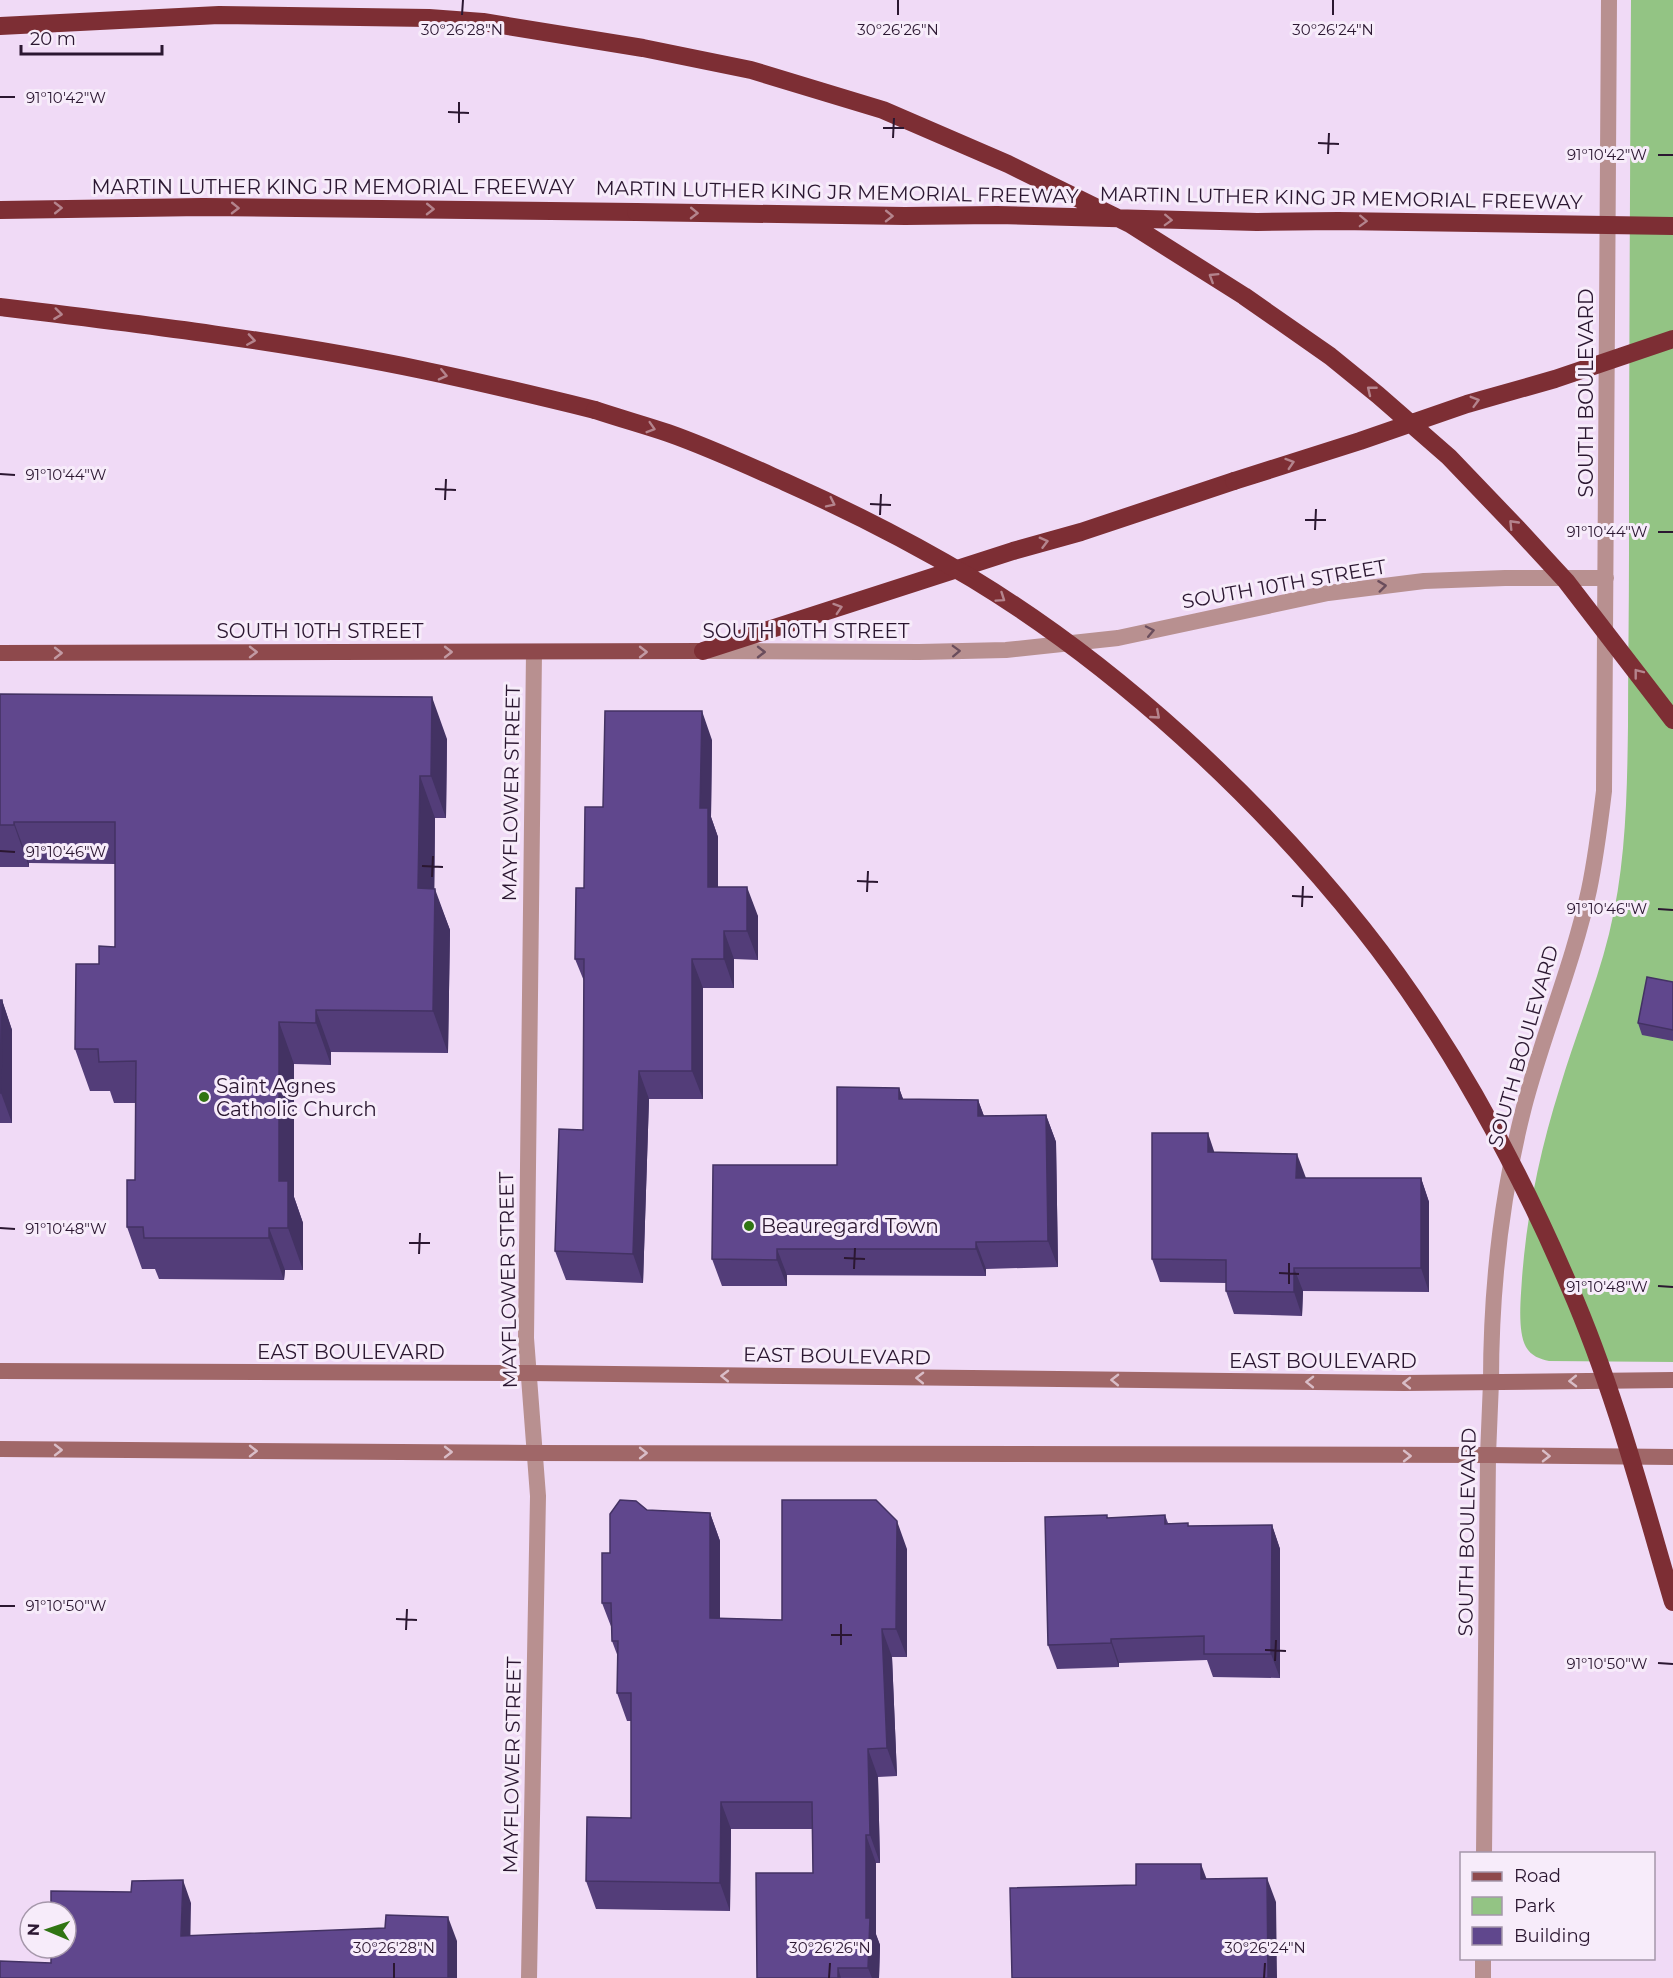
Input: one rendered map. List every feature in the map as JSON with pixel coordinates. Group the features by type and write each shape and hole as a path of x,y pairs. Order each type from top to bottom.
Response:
{"highway":[{"path":"0,26 219,15 429,18 483,22 643,48 751,70 883,110 1008,164 1130,224 1244,296 1330,356 1449,458 1518,529 1566,581 1673,720"},
{"name":"MARTIN LUTHER KING JR MEMORIAL FREEWAY","path":"0,210 203,207 905,216 997,215 1257,222 1673,226"},
{"path":"0,307 167,327 422,370 595,410 670,434 759,470 905,540 977,582 1050,631 1135,696 1246,798 1363,929 1412,997 1459,1071 1502,1145 1541,1222 1578,1306 1604,1378 1673,1602"},
{"path":"703,651 1012,551 1081,532 1467,404 1554,379 1673,339"}],"main road":[{"name":"SOUTH 10TH STREET","path":"0,653 703,651"},
{"name":"EAST BOULEVARD","path":"0,1371 529,1373 1404,1383 1673,1380"},
{"path":"0,1449 1673,1457"}],"street":[{"name":"SOUTH BOULEVARD","path":"1484,1852 1488,1455 1497,1252 1504,1200 1524,1106 1565,979 1589,890 1604,791 1609,0"},
{"name":"SOUTH 10TH STREET","path":"703,651 1006,650 1118,638 1328,593 1424,581 1606,578"},
{"name":"MAYFLOWER STREET","path":"529,1978 538,1496 526,1338 534,652"},
{"path":"1483,1960 1483,1978"}],"green space":[{"path":"1631,0 1673,0 1673,1362 1549,1361 1530,1353 1521,1332 1521,1294 1527,1230 1535,1182 1553,1111 1609,934 1619,883 1624,831 1628,726"}],"building":[{"path":"0,694 432,697 431,776 420,776 418,888 435,889 433,1011 316,1010 316,1023 279,1022 279,1181 288,1181 288,1228 269,1228 269,1238 144,1238 143,1227 127,1227 127,1180 135,1180 136,1061 99,1062 98,1049 75,1049 76,964 99,964 99,946 115,947 115,822 14,822 14,825 0,825"},
{"path":"605,711 702,711 700,808 708,808 708,887 747,887 747,931 724,931 724,959 692,959 692,1071 639,1071 633,1254 555,1251 559,1129 583,1130 584,959 575,959 576,888 584,888 585,807 603,807"},
{"path":"1647,977 1673,982 1673,1030 1638,1023"},
{"path":"0,1000 2,1000 1,1093 0,1093"},
{"path":"837,1087 899,1088 899,1099 978,1100 978,1116 1046,1115 1048,1241 976,1242 976,1249 777,1249 777,1260 712,1259 713,1165 837,1165"},
{"path":"1152,1133 1208,1133 1208,1152 1297,1154 1296,1178 1421,1178 1421,1268 1294,1268 1294,1292 1226,1291 1226,1260 1152,1259"},
{"path":"620,1500 636,1501 647,1510 710,1513 710,1618 782,1620 782,1500 876,1500 897,1521 896,1629 882,1629 887,1748 868,1749 870,1835 866,1835 866,1918 870,1918 868,1968 838,1968 838,1978 757,1978 756,1873 813,1873 812,1802 721,1802 720,1883 586,1881 587,1817 631,1818 631,1693 617,1693 618,1641 612,1641 611,1603 602,1603 602,1553 610,1553 610,1514"},
{"path":"1107,1515 1107,1518 1165,1515 1165,1524 1188,1523 1188,1526 1272,1525 1271,1654 1204,1654 1204,1636 1111,1639 1111,1643 1048,1645 1045,1517"},
{"path":"1136,1864 1201,1864 1201,1879 1267,1878 1268,1978 1012,1978 1010,1888 1136,1885"},
{"path":"183,1880 181,1936 385,1928 386,1915 448,1917 448,1978 0,1978 0,1961 51,1963 51,1960 78,1960 78,1900 51,1900 51,1891 131,1892 132,1881"}],"place":[{"name":"Saint Agnes Catholic Church","path":"204,1097"},
{"name":"Beauregard Town","path":"749,1226"}]}
